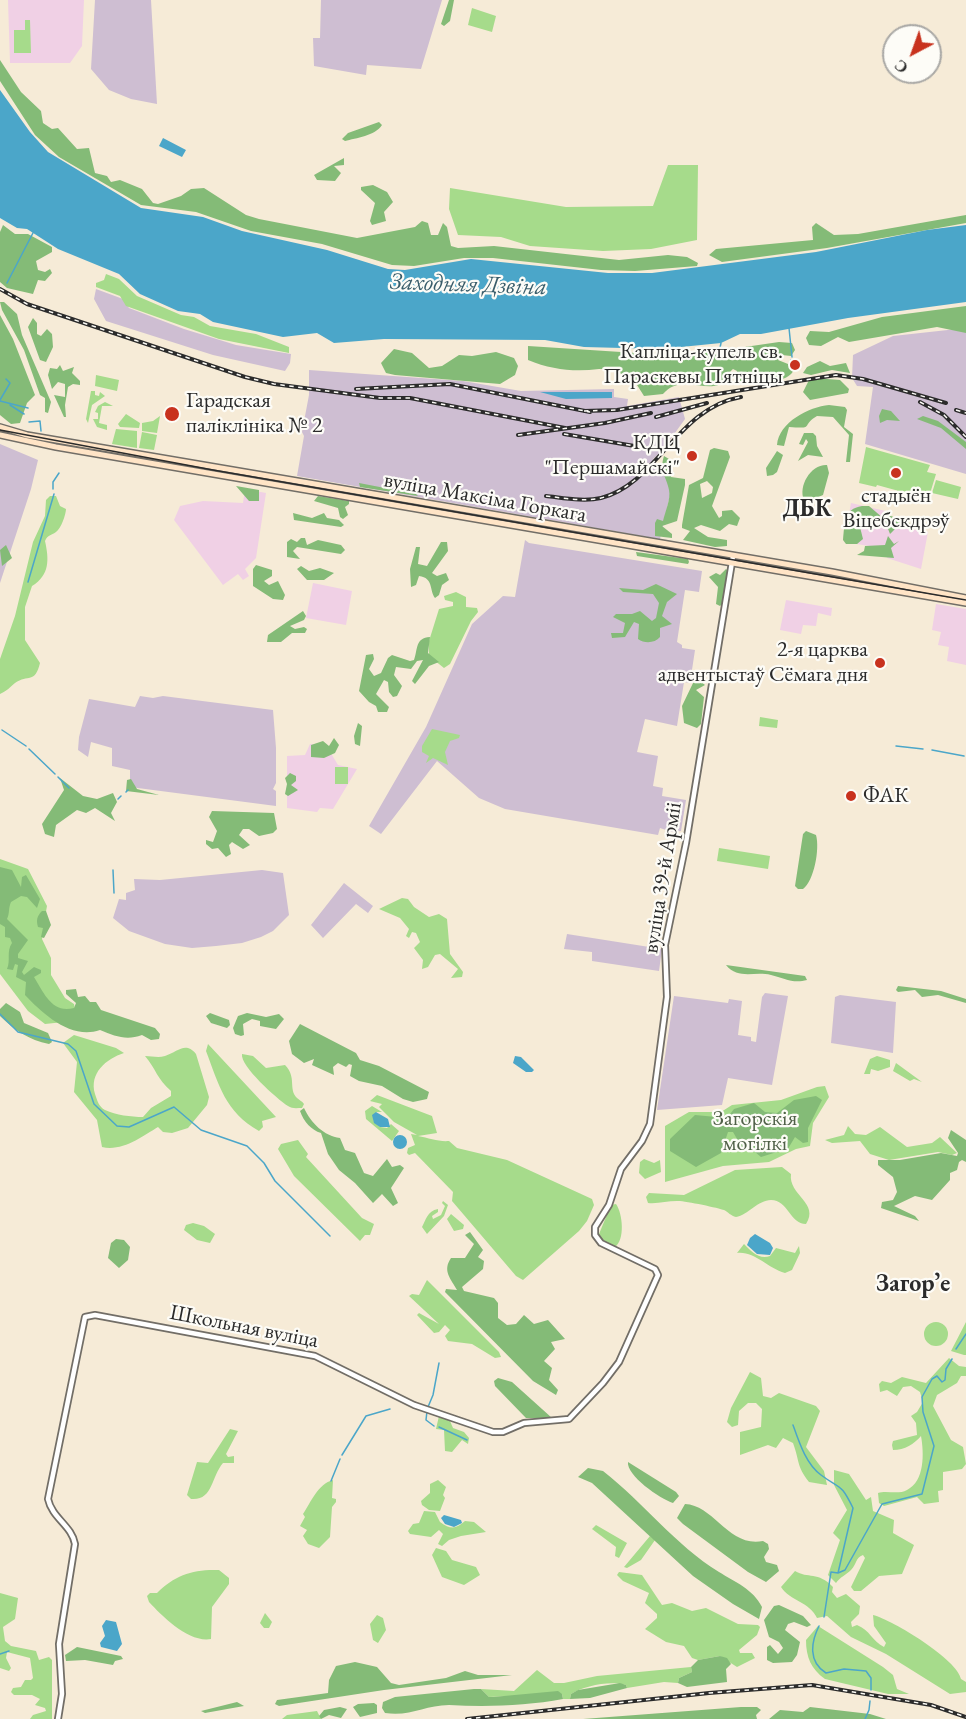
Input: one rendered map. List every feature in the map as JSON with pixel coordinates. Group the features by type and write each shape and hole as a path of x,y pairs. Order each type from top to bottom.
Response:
{"main road":[{"name":"вуліца Максіма Горкага","path":"0,428 27,435 733,559 966,603"},
{"name":"вуліца Максіма Горкага","path":"0,435 26,442 966,598"}],"street":[{"name":"вуліца 39-й Арміі","path":"655,1269 601,1243 595,1235 595,1227 609,1205 621,1168 642,1141 650,1124 667,997 666,945 686,843 733,559"},
{"name":"Школьная вуліца","path":"58,1719 62,1694 59,1644 75,1544 70,1532 54,1515 48,1499 85,1317 95,1315 315,1356 414,1405 493,1432 503,1432 524,1423 569,1419 603,1383 619,1362 658,1281 655,1269"}],"shaded area":[{"path":"8,0 84,0 82,46 70,63 10,63"},
{"path":"95,0 151,0 157,104 131,99 109,90 91,69"},
{"path":"321,0 442,0 421,69 367,65 366,75 314,66 313,38 320,38"},
{"path":"96,289 123,299 129,308 184,329 236,345 291,354 290,363 285,371 213,355 106,321 94,299"},
{"path":"966,328 966,474 865,444 873,387 857,386 852,378 853,355 893,336"},
{"path":"309,370 463,381 521,391 614,389 614,397 628,399 627,406 679,397 685,419 662,451 653,459 673,482 660,539 297,476 309,395"},
{"path":"0,444 38,460 31,489 0,583"},
{"path":"245,489 266,493 256,558 245,569 249,576 243,580 238,574 223,585 174,520 180,506 203,501 243,503"},
{"path":"851,503 890,512 894,526 928,532 921,569 887,558 888,549 844,542"},
{"path":"525,540 529,543 702,571 699,592 685,590 677,642 682,645 682,648 695,650 690,683 684,682 677,726 645,719 637,752 658,756 653,786 663,788 662,796 686,800 681,831 672,832 660,828 658,835 505,809 479,798 437,761 381,834 369,826 426,727 472,624 503,596 515,597"},
{"path":"313,583 352,591 346,625 306,618"},
{"path":"786,600 832,608 831,616 818,613 816,626 803,625 801,634 780,630"},
{"path":"936,604 966,609 966,665 947,661 949,647 938,645 941,632 932,630"},
{"path":"140,696 153,698 163,696 273,710 276,783 273,789 276,791 276,806 130,787 130,770 112,766 112,748 91,742 88,757 78,750 89,699 135,707"},
{"path":"310,744 326,745 338,765 357,769 333,809 320,808 317,812 287,808 287,756 305,755"},
{"path":"262,870 283,873 289,915 273,931 261,937 242,943 192,948 165,944 129,931 113,918 119,899 126,900 126,893 135,890 134,879 160,880"},
{"path":"344,883 373,906 368,913 356,904 323,938 311,925"},
{"path":"567,934 662,949 659,971 592,961 592,952 564,949"},
{"path":"765,993 788,996 772,1085 728,1078 722,1105 657,1110 674,996 728,1003 729,999 742,1001 738,1035 751,1037 751,1041 756,1042 762,997"},
{"path":"840,995 896,1002 893,1053 831,1043 835,997"}],"green space":[{"path":"449,0 454,0 450,21 444,26 441,24"},
{"path":"472,8 496,16 492,32 468,25"},
{"path":"25,20 30,20 31,53 14,53 14,30 25,30"},
{"path":"0,60 21,92 41,111 43,123 52,129 58,128 77,149 89,148 95,173 107,176 111,182 120,180 142,189 153,203 158,204 181,196 191,189 204,188 246,215 357,238 415,227 422,221 428,223 431,235 438,235 443,223 447,227 451,246 458,248 494,246 619,260 668,255 687,257 698,263 697,266 635,271 601,270 493,258 464,258 414,266 392,265 322,244 251,231 196,212 141,205 59,157 35,135 0,81"},
{"path":"379,122 382,125 379,129 370,134 345,141 342,139 348,133"},
{"path":"344,158 344,165 334,166 341,173 335,181 317,180 314,175"},
{"path":"668,165 698,165 697,240 651,249 603,251 530,246 501,237 458,235 449,209 450,188 566,207 653,206"},
{"path":"373,185 387,192 393,202 384,212 386,221 372,225 370,221 375,203 361,190 361,187"},
{"path":"966,215 966,223 827,248 722,262 709,255 716,249 813,240 812,227 816,223 834,235 858,234"},
{"path":"3,225 15,234 28,234 52,247 52,252 36,261 38,270 45,272 50,269 52,273 45,281 38,280 33,294 7,288 0,282 0,232"},
{"path":"106,274 119,279 137,296 181,315 194,317 210,326 256,334 289,347 289,353 219,339 126,306 120,296 96,287 96,283 104,280"},
{"path":"0,302 4,302 17,314 22,335 51,402 48,413 45,412 45,398 40,395 24,350"},
{"path":"966,306 966,333 937,327 849,342 838,337 821,346 809,345 806,338 810,331 829,332 882,317"},
{"path":"0,315 13,339 35,395 27,403 20,423 11,424 0,415"},
{"path":"33,318 37,323 37,334 41,336 47,329 52,334 53,347 46,362 40,360 28,327"},
{"path":"779,342 792,343 795,350 791,356 782,355 778,360 788,364 793,371 784,379 747,384 735,379 737,371 733,369 725,381 718,385 678,385 663,394 644,396 632,377 616,372 603,369 564,369 528,360 528,346 683,356"},
{"path":"394,349 412,353 429,368 442,366 459,355 472,356 496,352 514,358 518,366 515,375 500,384 395,375 386,373 381,363"},
{"path":"820,361 830,366 846,363 850,373 832,370 811,375 803,373 807,367"},
{"path":"60,365 63,371 74,367 72,373 80,381 80,385 73,384 68,387 66,417 54,395 65,397 65,384 58,382 52,389 48,375 50,368 57,369"},
{"path":"96,375 119,380 117,391 95,386"},
{"path":"814,378 840,380 849,389 848,393 810,400 803,392 809,380"},
{"path":"91,391 95,391 95,395 99,396 100,392 105,396 92,405 88,423 86,419"},
{"path":"105,402 113,406 102,406 99,423 107,425 107,430 97,427 93,419 98,419 98,413 95,412 98,406"},
{"path":"829,405 845,407 847,410 844,427 853,434 850,462 846,462 849,435 833,417 817,416 805,427 789,427 784,446 777,445 783,429 796,417 804,412"},
{"path":"882,409 891,411 900,421 887,420 880,423 879,416"},
{"path":"126,414 140,423 139,428 120,427 118,424"},
{"path":"160,416 157,433 142,431 142,423 153,421"},
{"path":"923,416 938,421 966,442 966,449 941,428 917,419"},
{"path":"116,429 137,431 137,448 112,444"},
{"path":"142,432 157,435 154,450 139,448"},
{"path":"804,433 813,433 816,436 817,446 823,457 808,455 798,461 808,442 806,439 803,445 799,444"},
{"name":"стадыён Віцебскдрэў","path":"866,447 930,465 927,472 936,474 928,500 906,496 906,493 877,485 876,487 859,483"},
{"path":"714,448 728,451 730,457 712,506 719,518 722,516 722,511 732,510 740,518 737,526 729,524 720,531 701,525 694,528 708,537 727,540 727,546 715,547 683,540 690,531 682,528 689,485 703,478 710,450","holes":["707,481 713,487 712,493 702,498 700,484"]},
{"path":"777,451 783,455 777,472 767,476 766,468"},
{"path":"664,456 674,462 671,477 685,479 677,521 662,526 672,534 672,538 655,536 655,523 657,519 663,521 669,497 663,470"},
{"path":"827,465 829,473 823,495 809,501 804,500 803,488 807,477 816,468"},
{"path":"936,480 961,487 958,499 932,493"},
{"path":"359,483 416,494 418,496 360,487"},
{"path":"236,486 259,490 259,501 249,501"},
{"path":"50,496 56,496 60,506 66,509 65,514 58,530 48,536 45,541 47,566 42,577 32,586 25,607 25,640 40,663 36,674 20,680 0,694 0,659 15,616 33,542 45,516 46,500"},
{"path":"318,496 349,501 345,507 348,515 343,519 340,517 338,508 314,501"},
{"path":"869,506 883,518 891,516 911,524 897,527 890,534 885,521 865,516 860,527 863,539 857,544 846,544 843,540 846,518 851,510"},
{"path":"293,513 312,518 324,513 327,518 339,520 344,525 341,527 294,520"},
{"path":"888,536 894,544 899,541 891,548 894,558 857,555 864,551 865,546 885,545"},
{"path":"305,538 307,545 318,540 341,545 345,550 341,554 297,547 293,551 300,559 287,557 287,542 291,539 297,542"},
{"path":"441,542 447,542 448,551 432,573 437,576 446,573 449,580 442,585 439,595 435,598 429,582 424,577 419,576 416,585 411,587 410,569 416,547 420,547 418,564 427,566"},
{"path":"6,545 12,558 2,566 0,550"},
{"path":"636,552 688,559 689,562 688,564 637,556"},
{"path":"256,565 272,570 272,576 264,581 269,585 278,581 285,595 283,600 273,599 253,586 253,569"},
{"path":"301,566 309,571 320,568 334,573 324,580 307,580 297,569"},
{"path":"726,569 728,571 723,603 720,606 716,604 718,587 709,577 716,573 720,575"},
{"path":"656,584 677,594 667,602 662,616 672,624 660,628 660,637 653,642 638,639 639,624 634,622 625,637 612,638 611,633 623,633 625,623 613,617 616,614 632,614 640,611 652,621 656,618 659,603 653,594 623,592 619,588 643,590"},
{"path":"456,592 466,597 466,607 477,608 478,612 471,621 450,664 444,668 429,656 429,641 439,609 453,606 453,602 445,600 444,596"},
{"path":"303,611 306,616 304,620 290,626 295,629 304,627 307,629 305,633 292,633 281,642 267,642 268,635"},
{"path":"430,637 428,653 439,662 429,666 415,684 412,681 423,660 417,661 411,669 396,667 394,675 402,686 397,696 393,697 389,692 388,682 384,680 376,694 389,707 387,712 378,712 376,706 359,691 366,655 373,654 374,659 369,669 374,676 381,673 388,658 392,655 410,661 414,660 419,642"},
{"path":"699,680 705,685 696,690 704,697 701,724 697,728 684,723 682,706 694,681"},
{"path":"760,717 778,720 777,728 759,726"},
{"path":"358,723 362,726 360,746 355,744 354,736"},
{"path":"432,729 460,735 459,738 450,741 445,752 448,765 433,758 426,763 429,756 422,752 422,746"},
{"path":"334,738 339,745 335,753 324,758 311,757 311,745 323,741 329,746"},
{"path":"335,767 348,767 348,784 335,784"},
{"path":"290,773 296,776 296,781 291,785 298,790 288,796 285,794 287,784 285,778"},
{"path":"60,778 83,796 97,799 113,793 117,802 111,813 115,821 95,808 86,813 77,810 56,825 54,837 45,834 42,824 64,790"},
{"path":"131,779 137,789 159,795 126,791 127,780"},
{"path":"212,811 274,813 277,829 273,833 259,836 249,829 243,829 239,835 250,845 243,849 232,842 229,845 231,854 226,857 218,848 212,849 206,844 206,840 213,842 217,831 209,817"},
{"path":"806,831 816,835 817,856 807,885 803,889 798,889 795,886 803,834"},
{"path":"719,848 770,856 768,869 717,861"},
{"path":"0,859 28,869 47,906 42,939 51,958 51,975 65,998 74,1004 75,1010 64,1022 45,1024 28,1011 0,974"},
{"path":"0,867 12,870 21,887 22,877 26,875 40,899 37,908 27,897 21,896 11,902 7,919 28,940 18,954 18,958 28,961 22,972 24,975 34,967 41,970 41,973 34,977 50,1001 60,1008 74,1008 76,1003 66,994 66,990 76,989 78,997 85,996 90,1002 96,1002 101,1010 155,1028 160,1034 159,1039 151,1040 142,1035 126,1038 100,1030 89,1032 68,1028 49,1017 25,995 26,982 16,977 18,965 15,964 13,970 7,969 12,943 10,938 5,937 5,927 0,924"},
{"path":"402,898 408,899 414,907 429,917 439,914 447,919 450,954 463,972 462,977 451,978 458,969 440,954 435,955 428,967 422,969 423,960 414,948 420,942 416,933 412,932 409,938 406,936 409,929 400,918 379,909"},
{"path":"42,911 46,911 51,925 44,938 41,937 43,928 38,927 37,922"},
{"path":"726,965 805,976 807,980 793,981 765,974 741,974"},
{"path":"898,986 941,991 966,999 966,1003 938,995 922,997 915,990 898,992 896,990"},
{"path":"6,1003 20,1012 24,1023 48,1033 52,1042 49,1044 35,1040 11,1026 0,1016 0,1009"},
{"path":"210,1013 229,1020 230,1025 227,1028 211,1023 206,1016"},
{"path":"247,1013 266,1017 279,1014 284,1019 276,1029 260,1026 260,1021 252,1019 243,1024 244,1035 235,1034 233,1028 238,1016"},
{"path":"300,1024 356,1053 360,1060 379,1066 429,1092 427,1099 413,1102 403,1099 382,1086 359,1081 350,1076 352,1065 349,1064 346,1067 338,1063 333,1067 334,1075 312,1065 314,1059 304,1063 292,1054 289,1041"},
{"path":"74,1035 116,1048 124,1053 105,1063 94,1080 96,1096 105,1110 143,1117 151,1108 171,1096 171,1091 145,1056 162,1057 185,1048 196,1054 209,1097 207,1105 188,1128 172,1133 163,1132 158,1127 125,1145 102,1147 97,1120 74,1092 77,1062 63,1043"},
{"path":"208,1044 276,1117 262,1121 263,1127 259,1131 238,1115 225,1097 206,1051"},
{"path":"242,1054 253,1056 266,1068 285,1065 291,1074 294,1094 304,1104 302,1108 290,1107 268,1090 247,1066"},
{"path":"877,1056 890,1060 890,1067 878,1071 871,1069 870,1074 864,1074 870,1059"},
{"path":"896,1063 922,1082 914,1079 910,1081 893,1071"},
{"name":"Загорскія могілкі","path":"825,1086 829,1097 813,1123 810,1146 796,1149 769,1162 723,1166 665,1182 665,1126 689,1112 721,1112 732,1105 781,1100"},
{"path":"377,1095 432,1116 437,1133 418,1136 449,1141 457,1148 507,1160 592,1199 594,1205 587,1221 579,1231 523,1280 516,1276 452,1201 453,1192 415,1153 409,1155 407,1153 408,1148 415,1145 411,1134 417,1135 394,1122 379,1107 382,1104 370,1101"},
{"name":"Загорскія могілкі","path":"816,1096 822,1100 808,1128 808,1142 803,1143 795,1137 786,1152 780,1151 761,1157 755,1152 744,1151 733,1132 728,1132 721,1153 696,1167 670,1151 670,1139 695,1115 727,1118 734,1109 754,1103 765,1112 777,1113 794,1100"},
{"path":"372,1106 382,1112 376,1112 380,1127 387,1128 391,1124 399,1131 392,1141 366,1119 365,1111"},
{"path":"304,1108 319,1128 329,1135 340,1138 345,1150 355,1153 364,1173 373,1176 387,1159 392,1167 400,1165 404,1168 391,1188 398,1203 393,1206 382,1194 373,1203 355,1183 339,1170 328,1154 321,1133 311,1128 304,1119 300,1111"},
{"path":"848,1126 855,1134 866,1135 880,1127 907,1147 932,1143 940,1137 957,1153 952,1155 938,1152 889,1160 870,1154 860,1141 832,1143 825,1140 844,1135"},
{"path":"951,1130 966,1140 966,1162 962,1160 959,1162 957,1170 950,1173 950,1180 932,1200 915,1196 894,1206 915,1216 919,1221 881,1208 882,1202 893,1200 897,1192 893,1177 878,1165 878,1160 900,1160 941,1153 957,1156 958,1153 948,1138"},
{"path":"298,1140 308,1154 306,1157 362,1218 374,1224 370,1235 365,1235 360,1241 294,1176 278,1149 281,1144"},
{"path":"644,1159 654,1163 660,1160 661,1172 645,1179 639,1173 640,1162"},
{"path":"782,1167 791,1174 794,1188 807,1204 809,1217 806,1224 796,1220 777,1201 762,1202 745,1214 736,1217 721,1209 686,1202 648,1203 646,1197 649,1193 684,1195 735,1170"},
{"path":"443,1201 448,1205 444,1216 427,1234 422,1227 431,1212 438,1209 438,1212 432,1216 433,1219 441,1215 445,1206"},
{"path":"616,1204 620,1214 622,1233 615,1247 601,1240 599,1234 611,1205"},
{"path":"451,1214 464,1225 463,1229 454,1231 447,1219"},
{"path":"193,1223 204,1226 215,1234 210,1243 197,1240 184,1230 186,1225"},
{"path":"470,1232 483,1250 478,1257 484,1261 483,1269 462,1287 464,1291 494,1298 498,1303 498,1318 507,1325 516,1324 524,1315 534,1324 548,1320 565,1339 551,1342 555,1349 544,1361 552,1368 549,1380 558,1390 556,1395 533,1381 445,1292 446,1289 457,1290 448,1275 447,1267 451,1258 465,1258 474,1244 465,1235"},
{"path":"116,1239 124,1240 130,1247 128,1260 119,1268 108,1258 111,1243"},
{"path":"744,1244 762,1257 770,1256 776,1248 795,1253 799,1246 800,1253 792,1270 785,1273 755,1257 737,1253"},
{"path":"427,1280 499,1352 501,1357 495,1358 472,1344 448,1341 445,1336 450,1330 445,1325 439,1332 434,1333 417,1315 419,1313 439,1324 409,1296 419,1295"},
{"path":"936,1322 941,1323 947,1329 947,1339 941,1345 936,1346 931,1345 925,1339 924,1334 925,1329 931,1323"},
{"path":"966,1322 966,1355 964,1355 951,1351"},
{"path":"949,1358 959,1366 966,1367 966,1376 961,1376 957,1383 937,1395 933,1406 951,1440 963,1447 966,1464 962,1469 943,1472 943,1490 938,1491 939,1502 924,1504 917,1497 884,1506 879,1503 878,1493 907,1490 913,1486 920,1473 923,1458 921,1436 905,1448 893,1450 892,1445 893,1441 917,1435 916,1423 911,1416 917,1412 923,1402 920,1392 911,1386 903,1387 897,1396 887,1390 880,1392 879,1384 882,1381 891,1383 902,1377 926,1383"},
{"path":"750,1372 761,1378 763,1396 771,1398 779,1393 816,1406 820,1411 806,1447 824,1471 827,1485 809,1482 800,1467 793,1443 783,1438 776,1448 768,1445 740,1455 740,1432 761,1427 762,1409 756,1403 748,1403 739,1411 738,1425 732,1427 727,1422 731,1408"},
{"path":"498,1378 512,1382 552,1418 526,1418 495,1386 494,1381"},
{"path":"439,1416 450,1421 453,1428 464,1432 469,1438 468,1444 462,1440 452,1452 445,1451 444,1430 436,1429"},
{"path":"230,1429 238,1431 226,1454 228,1457 234,1456 234,1463 223,1463 208,1492 198,1499 191,1499 187,1495 197,1462 208,1463"},
{"path":"628,1462 679,1496 673,1503 660,1497 638,1480 632,1473"},
{"path":"588,1468 603,1471 688,1549 754,1595 762,1607 759,1619 693,1576 592,1483 578,1477"},
{"path":"834,1470 849,1474 866,1500 871,1497 873,1511 894,1520 893,1533 914,1545 902,1574 879,1576 861,1591 854,1591 851,1587 865,1558 863,1555 836,1583 828,1575 840,1540 833,1533 847,1510 834,1485"},
{"path":"333,1480 332,1498 336,1499 336,1502 332,1507 330,1537 319,1548 308,1544 303,1536 307,1530 300,1526 305,1517 303,1514 315,1494 323,1485"},
{"path":"438,1480 446,1487 443,1495 445,1498 440,1511 429,1510 422,1505 421,1501 430,1493 430,1484"},
{"path":"685,1504 705,1511 731,1533 741,1538 763,1541 768,1544 769,1549 764,1557 766,1562 777,1565 779,1571 766,1582 748,1572 677,1518"},
{"path":"424,1511 435,1512 440,1522 447,1526 456,1527 465,1521 474,1522 486,1532 461,1536 449,1540 442,1546 438,1544 443,1534 439,1530 431,1537 410,1534 408,1531 413,1524 419,1523"},
{"path":"596,1525 627,1543 619,1558 615,1556 616,1547 592,1529"},
{"path":"650,1536 655,1540 641,1560 627,1568 624,1567"},
{"path":"436,1548 446,1551 452,1560 476,1567 480,1575 464,1585 442,1577 432,1555"},
{"path":"219,1570 229,1578 229,1584 212,1607 211,1639 194,1637 185,1633 149,1602 147,1596 150,1593 157,1593 185,1574"},
{"path":"795,1571 828,1582 833,1587 832,1592 837,1598 846,1594 860,1606 859,1614 851,1622 852,1627 857,1625 861,1627 884,1647 886,1643 874,1626 873,1615 895,1624 923,1642 957,1671 961,1679 966,1682 966,1692 950,1694 886,1654 851,1637 827,1616 817,1618 810,1608 781,1587"},
{"path":"619,1572 642,1575 662,1605 672,1603 692,1611 706,1608 738,1624 758,1625 760,1627 757,1635 739,1650 740,1653 752,1653 755,1658 737,1667 720,1656 698,1660 692,1658 684,1646 666,1642 645,1629 657,1618 657,1614 645,1603 649,1593 623,1581 617,1575"},
{"path":"0,1593 18,1598 15,1619 3,1627 5,1641 11,1646 36,1651 39,1660 49,1657 52,1660 52,1719 30,1719 33,1715 46,1711 45,1708 35,1705 40,1699 32,1695 14,1695 11,1692 13,1688 21,1687 25,1680 33,1678 30,1658 7,1652 6,1658 11,1668 9,1671 0,1668"},
{"path":"779,1605 803,1616 811,1625 807,1627 794,1622 788,1624 785,1630 800,1642 797,1655 792,1662 773,1663 767,1660 767,1647 770,1645 778,1654 783,1648 779,1642 769,1637 764,1620 774,1606"},
{"path":"265,1613 272,1622 269,1628 264,1628 260,1623"},
{"path":"377,1615 383,1618 386,1630 378,1643 373,1640 370,1624"},
{"path":"818,1626 883,1667 893,1675 897,1689 909,1694 888,1694 825,1679 813,1667 806,1646 806,1640"},
{"path":"77,1647 121,1656 123,1659 115,1661 113,1665 85,1660 66,1661 65,1655"},
{"path":"720,1656 727,1658 731,1664 726,1669 727,1682 687,1687 678,1683 679,1678 692,1672 691,1667 698,1660"},
{"path":"355,1662 377,1667 391,1683 399,1685 446,1678 465,1671 478,1675 512,1675 384,1690 279,1706 275,1704 277,1700 328,1693 329,1680 336,1666"},
{"path":"691,1667 692,1672 679,1678 678,1683 664,1682 627,1688 626,1685 613,1683 590,1686 571,1694 570,1699 563,1699 562,1694 489,1697 481,1689 514,1691 537,1670 554,1683 564,1683 597,1676"},
{"path":"620,1683 626,1685 627,1688 590,1698 570,1699 571,1694 578,1690"},
{"path":"481,1689 489,1697 558,1691 562,1694 563,1699 506,1705 449,1705 394,1714 385,1713 382,1708 383,1702 395,1697"},
{"path":"237,1702 244,1706 205,1713 201,1711"},
{"path":"374,1703 377,1705 377,1713 360,1717 353,1707 358,1704"},
{"path":"340,1707 347,1709 341,1718 329,1715 321,1719 319,1716 324,1710"},
{"path":"757,1707 761,1710 756,1715 757,1719 583,1719"},
{"path":"810,1707 870,1714 886,1719 769,1719 780,1710 803,1712"},
{"path":"317,1711 321,1719 282,1719 287,1715"}],"water":[{"name":"Заходняя Дзвіна","path":"0,90 30,132 48,152 141,208 203,217 242,231 327,250 388,269 405,270 471,259 608,273 652,273 816,252 927,230 966,225 966,302 848,318 761,334 740,334 721,343 661,349 584,347 545,340 384,339 334,343 317,333 283,337 213,322 200,314 178,311 140,294 119,274 58,249 27,229 17,228 0,218"},
{"path":"163,138 186,150 182,157 159,146"},
{"path":"540,392 612,392 612,398 566,399"},
{"path":"515,1056 521,1057 534,1070 526,1072 513,1063"},
{"path":"376,1112 388,1119 390,1127 380,1127 374,1123 372,1115"},
{"path":"397,1135 403,1135 407,1142 403,1149 397,1149 393,1145 393,1139"},
{"path":"755,1234 770,1243 773,1248 770,1255 757,1254 747,1245"},
{"path":"444,1515 461,1520 462,1523 454,1527 445,1524 441,1518"},
{"path":"106,1620 116,1622 122,1644 117,1651 101,1647 100,1643 105,1636 102,1626"}],"waterway":[{"path":"7,283 34,231"},
{"path":"789,328 792,357"},
{"path":"718,357 721,343"},
{"path":"0,400 10,383 6,379"},
{"path":"0,401 28,408"},
{"path":"10,405 24,414"},
{"path":"29,422 40,421 41,431"},
{"path":"53,489 53,482 59,473"},
{"path":"28,582 54,494"},
{"path":"2,730 26,746"},
{"path":"896,746 923,749"},
{"path":"29,749 55,774"},
{"path":"932,750 964,756"},
{"path":"58,777 69,788"},
{"path":"118,799 121,796"},
{"path":"113,870 114,893"},
{"path":"0,1014 18,1032 68,1044 76,1051 94,1104 117,1126 129,1127 174,1107 201,1130 247,1146 264,1163 275,1181 330,1236"},
{"path":"956,1349 966,1334"},
{"path":"824,1617 831,1572 838,1573 845,1570 882,1504 922,1494 934,1446 923,1412 922,1397 932,1379 937,1376 942,1382 945,1380 946,1369 952,1359"},
{"path":"428,1407 433,1395 439,1363"},
{"path":"342,1455 366,1416 390,1409"},
{"path":"427,1411 426,1420 434,1426"},
{"path":"793,1425 811,1465 821,1475 840,1487 853,1508 838,1573"},
{"path":"439,1427 467,1440"},
{"path":"331,1481 340,1459"},
{"path":"819,1626 814,1639 813,1651 820,1668 826,1673 844,1669 866,1671 871,1678 871,1690"},
{"path":"0,1654 9,1651"},
{"path":"865,1719 870,1701"}],"tram line":[{"path":"0,430 213,470 966,600"}],"railway":[{"path":"0,289 27,304 245,377 274,384 380,398 410,398 565,428"},
{"path":"584,411 617,410 836,375 863,379 946,403"},
{"path":"356,389 450,384 590,412"},
{"path":"546,496 588,500 601,498 620,490 638,478 700,415 719,404 741,397"},
{"path":"920,402 944,415 966,437"},
{"path":"656,417 707,403"},
{"path":"956,410 966,413"},
{"path":"518,435 605,423 651,413"},
{"path":"564,434 652,449"},
{"path":"467,1719 709,1693 812,1685 931,1705 966,1717"}],"place":[{"name":"Капліца-купель св. Параскевы Пятніцы","path":"795,365"},
{"name":"Гарадская паліклініка № 2","path":"172,414"},
{"name":"КДЦ \"Першамайскі\"","path":"692,456"},
{"name":"стадыён Віцебскдрэў","path":"896,473"},
{"name":"2-я царква адвентыстаў Сёмага дня","path":"880,663"},
{"name":"ФАК","path":"851,796"}],"district":[{"name":"ДБК","path":"807,509"},
{"name":"Загорʼе","path":"913,1284"}]}
